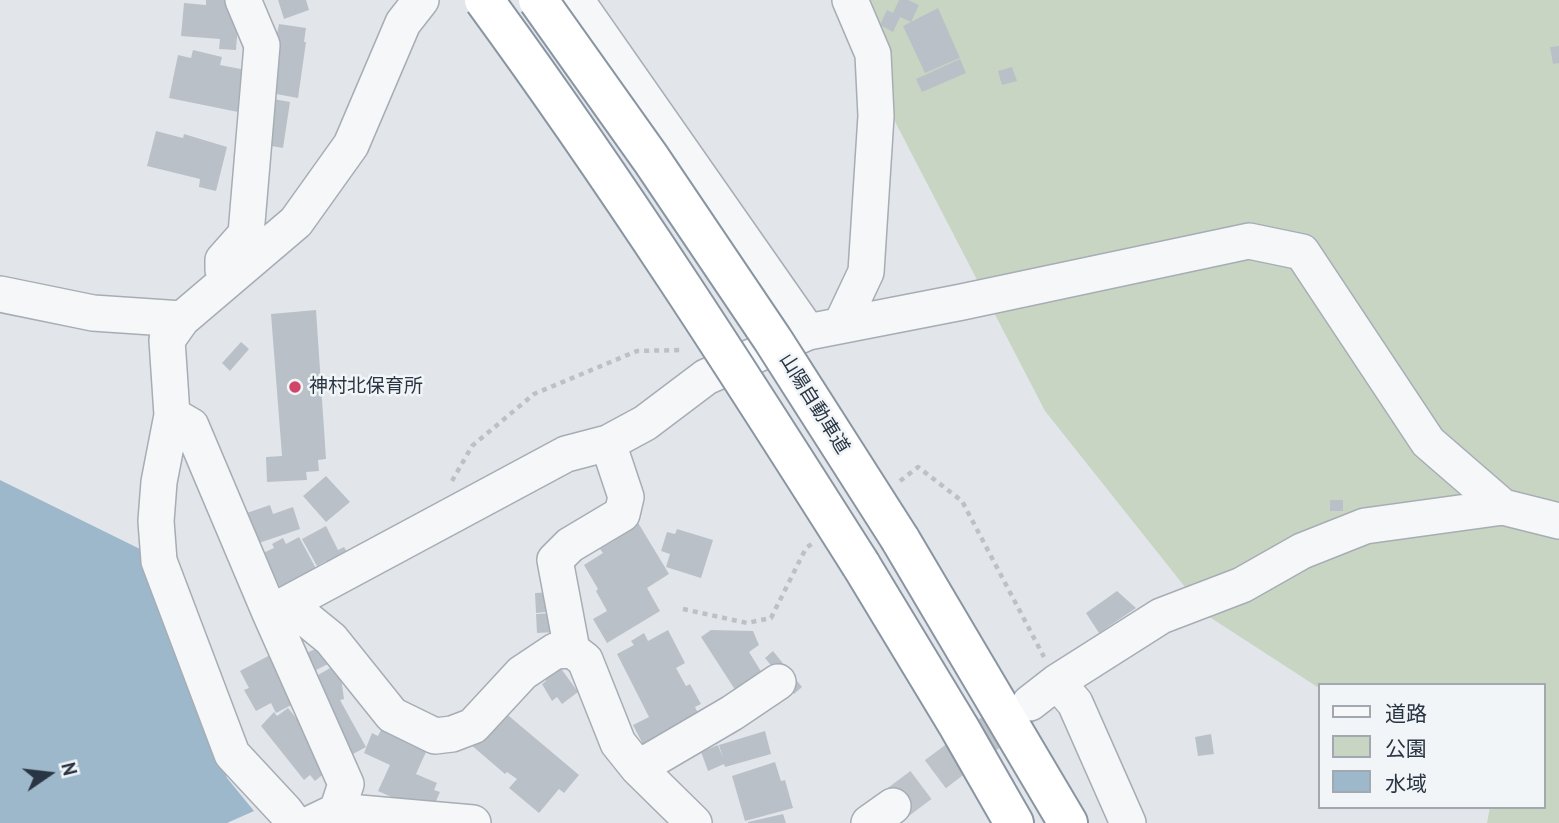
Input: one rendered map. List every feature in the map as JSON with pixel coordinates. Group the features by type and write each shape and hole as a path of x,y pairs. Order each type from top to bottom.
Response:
{"highway":[{"path":"484,0 613,184 742,377 861,565 1014,823"},
{"name":"山陽自動車道","path":"538,0 651,159 773,340 900,539 1068,823"}],"street":[{"path":"223,285 223,260 246,234 262,45 243,0"},
{"path":"294,823 232,754 159,561 156,521 159,482 172,415 167,340 182,319 296,222 351,145 403,23 421,0"},
{"path":"576,0 825,329"},
{"path":"825,329 866,272 876,116 873,54 850,0"},
{"path":"279,609 566,454 608,443 645,422 706,377 825,329 1249,241 1302,252 1428,442 1503,507"},
{"path":"0,294 93,313 182,319"},
{"path":"172,415 191,426 279,609 346,784 324,817"},
{"path":"572,650 555,560 570,545 622,514 626,497 608,443"},
{"path":"1030,703 1057,682 1161,616 1242,585 1302,551 1365,526 1503,507 1559,521"},
{"path":"279,609 331,639 391,715 435,736 452,734 473,726 522,673 555,651 572,650 585,660 618,743 638,768 694,823"},
{"path":"638,768 732,713 778,682"},
{"path":"1057,682 1075,703 1128,823"},
{"path":"324,817 473,823"}],"path":[{"path":"432,526 439,505 472,446 534,394 636,351 681,350"}],"green space":[{"path":"832,0 1559,0 1559,823 1487,823 1490,809 1545,809 1545,683 1318,683 1318,687 1208,616 1045,411"}],"water":[{"path":"0,480 140,549 227,778 254,811 227,823 0,823"}],"building":[{"path":"206,0 225,0 225,4 231,4 239,12 236,50 219,49 220,39 181,36 184,3 206,5"},
{"path":"278,0 306,0 309,10 284,19"},
{"path":"899,0 908,0 919,5 911,22 900,17 893,32 880,25 887,10 893,13"},
{"path":"938,8 960,58 925,73 903,26"},
{"path":"279,24 306,28 298,98 265,92"},
{"path":"1559,46 1559,63 1553,64 1550,47"},
{"path":"193,50 222,57 220,65 246,70 238,112 169,98 178,55 191,58"},
{"path":"960,59 966,73 922,92 916,79"},
{"path":"1012,67 1017,81 1002,85 998,71"},
{"path":"268,98 290,102 283,148 260,144"},
{"path":"156,131 183,138 184,134 227,147 216,191 199,187 200,179 147,166"},
{"path":"316,310 326,459 318,460 319,471 306,472 307,480 267,482 266,457 282,456 271,314"},
{"path":"241,342 249,349 230,371 222,363"},
{"path":"326,476 350,502 326,522 303,496"},
{"path":"1330,500 1343,500 1343,511 1330,511"},
{"path":"270,505 273,514 293,507 300,529 259,543 252,523 245,526 241,515"},
{"path":"637,521 669,574 647,588 660,611 607,643 593,619 607,611 584,565 603,553 600,549 615,540 613,536"},
{"path":"326,526 338,550 344,547 351,559 331,570 326,561 317,566 302,539"},
{"path":"677,529 713,540 701,578 666,567 670,554 661,551 667,532 675,534"},
{"path":"299,537 319,574 282,591 263,553 274,548 272,544 283,538 286,544"},
{"path":"1117,591 1136,608 1099,633 1086,613"},
{"path":"554,592 555,611 536,613 535,593"},
{"path":"555,613 556,632 537,633 536,614"},
{"path":"668,630 685,663 676,668 686,686 690,684 701,704 695,707 700,724 647,752 633,725 649,717 617,654 634,645 631,641 644,633 648,641"},
{"path":"711,630 753,631 759,645 749,652 767,681 741,699 701,637"},
{"path":"320,647 328,664 310,673 302,655"},
{"path":"773,651 802,687 794,694 765,658"},
{"path":"272,654 297,702 276,713 271,703 256,711 244,690 249,688 240,671"},
{"path":"339,663 344,699 340,700 366,747 353,754 311,679"},
{"path":"557,663 578,692 562,704 557,697 552,701 542,684 546,681 543,676"},
{"path":"497,706 579,775 564,793 559,789 539,813 509,788 517,779 507,772 505,774 470,744"},
{"path":"288,708 297,719 299,717 327,771 315,781 310,775 304,780 261,726 274,712 277,716"},
{"path":"382,728 426,752 416,774 437,783 434,790 440,792 433,808 416,808 378,791 390,765 364,753 372,733 378,736"},
{"path":"765,731 771,754 725,767 724,764 708,771 701,752 718,745 723,758 719,745"},
{"path":"1211,734 1214,754 1198,756 1195,737"},
{"path":"775,762 781,781 785,780 793,808 745,821 732,776"},
{"path":"783,814 786,823 748,823 748,822"}],"tunnel":[{"path":"893,806 1030,703"}],"place":[{"name":"神村北保育所","path":"295,387"}]}
